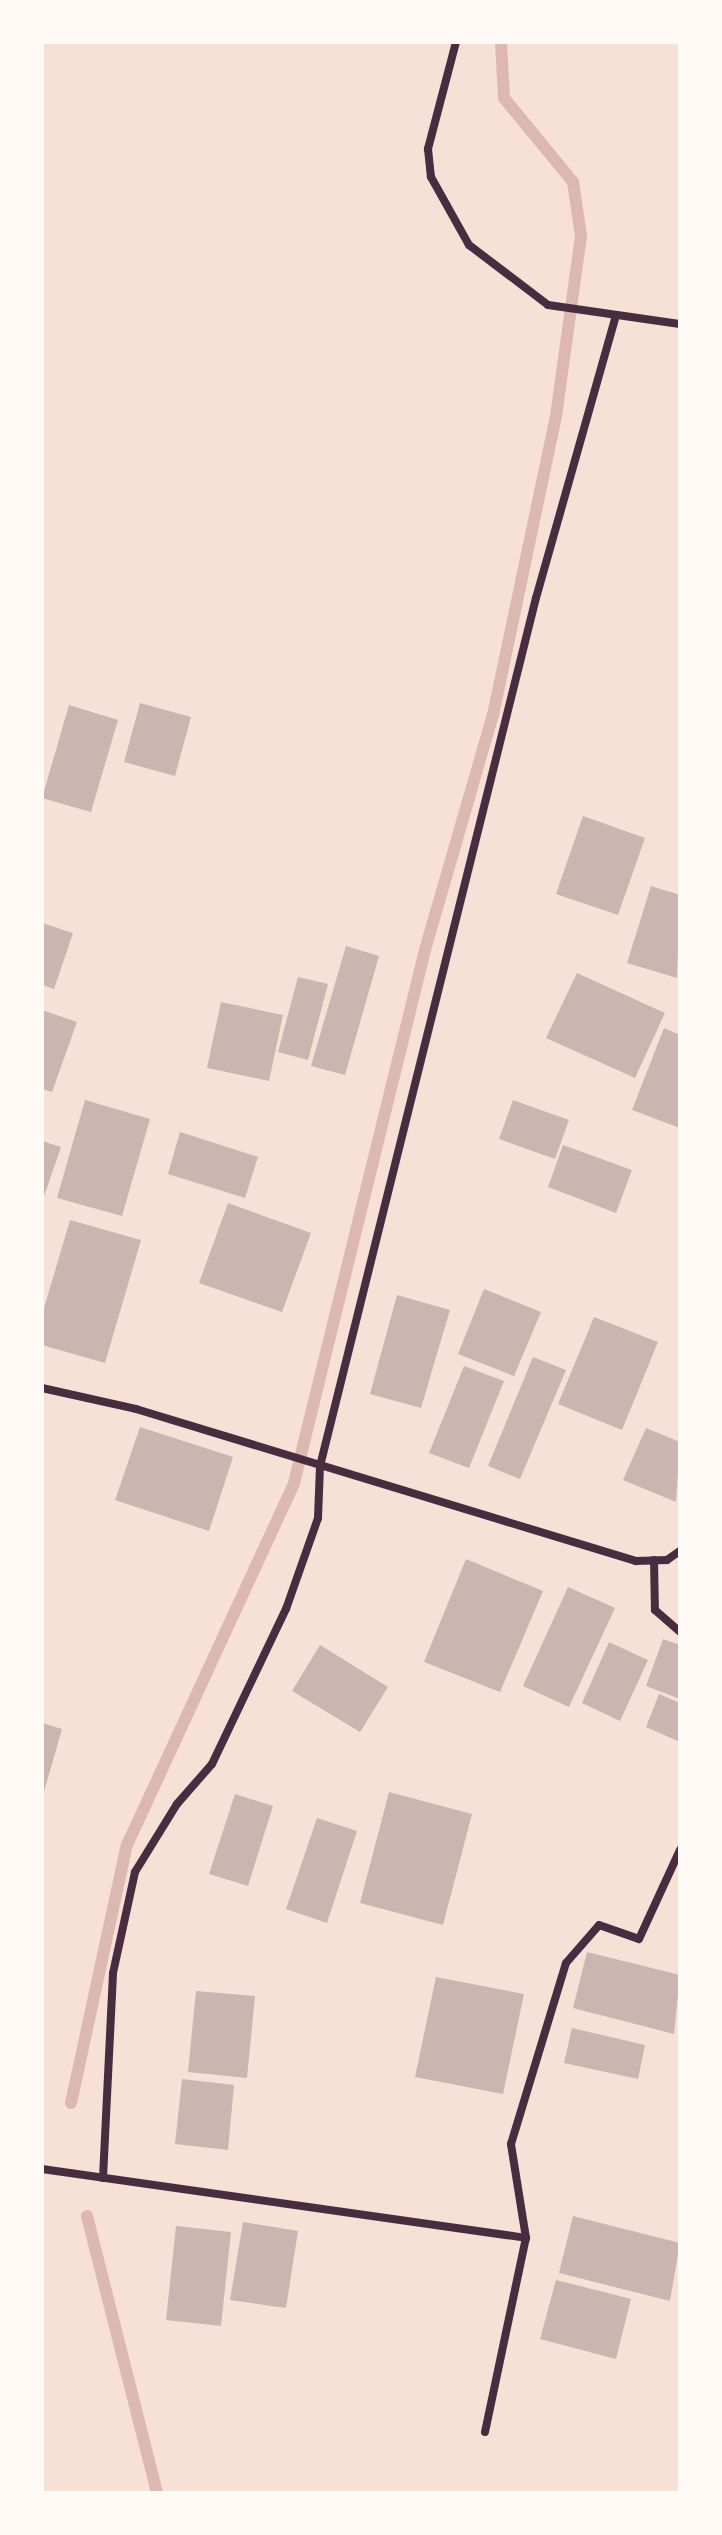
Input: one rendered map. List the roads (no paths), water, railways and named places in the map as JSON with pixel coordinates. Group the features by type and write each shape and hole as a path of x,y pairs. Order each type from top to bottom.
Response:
{"street":[{"path":"456,42 429,123 431,177 469,245 548,305 680,324"},
{"path":"103,2178 113,1973 135,1872 177,1804 212,1764 286,1609 318,1518 320,1466 540,584 616,315"},
{"path":"42,1388 654,1560 680,1551"},
{"path":"654,1560 655,1610 680,1632"},
{"path":"485,2432 526,2238 511,2144 566,1963 599,1925 639,1939 680,1850"},
{"path":"42,2169 526,2238"}],"waterway":[{"path":"71,2103 127,1845 294,1483 425,950 493,715 556,416 581,236 573,182 504,98 501,42"},
{"path":"87,2216 157,2493"}]}
